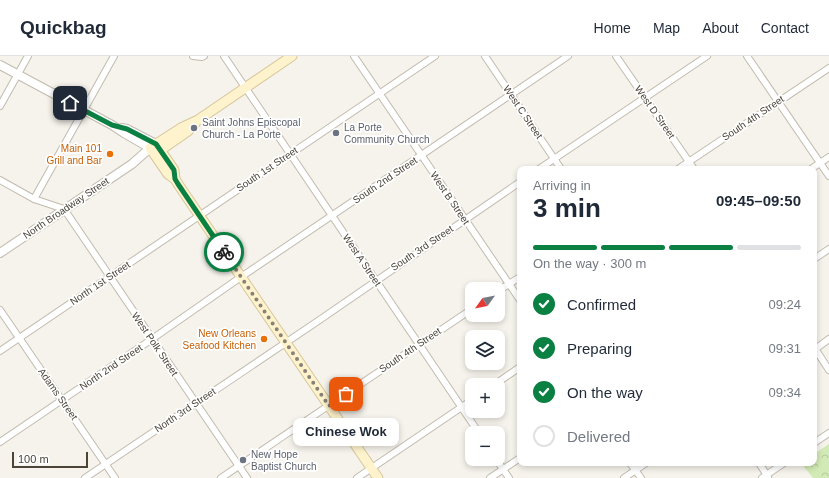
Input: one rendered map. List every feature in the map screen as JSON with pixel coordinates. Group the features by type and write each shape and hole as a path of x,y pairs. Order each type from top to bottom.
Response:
{"main road":[{"path":"292,56 198,120 188,131 155,149 168,174 175,179 200,215 378,478"}],"street":[{"path":"0,106 28,56"},
{"path":"34,199 114,56"},
{"path":"194,56 204,56"},
{"name":"West A Street","path":"224,56 474,426"},
{"name":"West B Street","path":"354,56 517,296"},
{"name":"South 1st Street","path":"200,215 435,56"},
{"name":"West C Street","path":"484,56 559,166"},
{"name":"South 2nd Street","path":"241,277 568,56"},
{"name":"West D Street","path":"616,56 691,166"},
{"path":"544,166 707,56"},
{"path":"747,56 829,176"},
{"path":"0,65 155,149"},
{"name":"South 4th Street","path":"682,166 829,68"},
{"name":"North Broadway Street","path":"0,253 155,149"},
{"path":"816,166 829,157"},
{"path":"0,180 34,199 64,209"},
{"name":"South 3rd Street","path":"286,342 517,184"},
{"name":"West Polk Street","path":"64,209 247,478"},
{"name":"North 1st Street","path":"0,350 200,215"},
{"path":"817,257 829,249"},
{"name":"North 2nd Street","path":"0,442 241,277"},
{"path":"505,287 517,279"},
{"name":"Adams Street","path":"0,310 115,478"},
{"name":"South 4th Street","path":"221,478 465,314"},
{"path":"817,347 829,339"},
{"name":"North 3rd Street","path":"85,478 286,342"},
{"path":"817,353 829,370"},
{"path":"504,378 517,369"},
{"path":"357,478 465,404"},
{"path":"817,441 829,433"},
{"path":"490,478 517,460"},
{"path":"502,466 509,478"},
{"path":"633,466 641,478"},
{"path":"624,478 642,466"},
{"path":"760,466 766,477 780,466"}],"green space":[{"path":"829,444 829,478 813,478 803,466 817,466 817,452"}],"way so far":[{"path":"224,252 329,406 346,394"}],"place":[{"name":"Saint Johns Episcopal Church - La Porte","path":"194,128"},
{"name":"La Porte Community Church","path":"336,133"},
{"name":"Main 101 Grill and Bar","path":"110,154"},
{"name":"New Orleans Seafood Kitchen","path":"264,339"},
{"name":"Chinese Wok","path":"346,394"},
{"name":"New Hope Baptist Church","path":"243,460"}],"route":[{"path":"70,103 112,125 127,129 156,144 174,170 175,179 178,184 224,252"}]}
